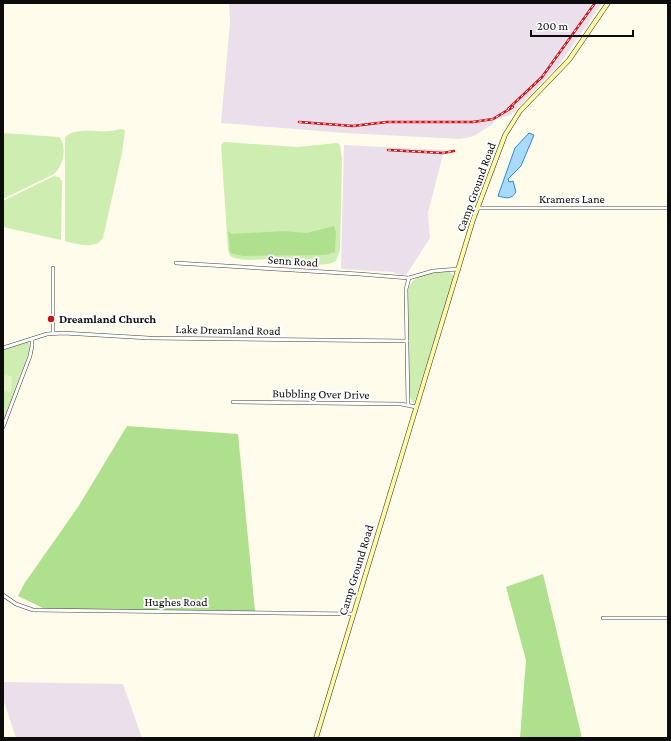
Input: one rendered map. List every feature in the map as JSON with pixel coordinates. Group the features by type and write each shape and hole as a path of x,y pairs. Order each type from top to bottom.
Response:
{"street":[{"name":"Camp Ground Road","path":"316,738 477,208 505,135 514,119 563,67 608,3"},
{"name":"Kramers Lane","path":"477,208 668,208"},
{"name":"Senn Road","path":"176,263 409,278"},
{"path":"53,268 53,333"},
{"path":"416,407 408,405 406,289 409,278 433,271 459,270"},
{"name":"Lake Dreamland Road","path":"3,348 53,333 150,338 407,341"},
{"path":"3,427 30,356 32,339"},
{"name":"Bubbling Over Drive","path":"234,402 408,405"},
{"name":"Hughes Road","path":"3,595 20,606 39,610 353,614"},
{"path":"603,618 668,618"}],"shaded area":[{"path":"229,3 602,3 559,65 511,115 494,120 494,123 474,136 460,139 345,133 221,123 230,23"},
{"path":"344,145 444,150 428,213 430,238 406,275 396,274 394,272 341,269"},
{"path":"3,682 123,684 142,738 16,738 3,699"}],"green space":[{"path":"120,129 125,130 122,153 103,238 100,242 90,245 80,245 65,241 65,138 69,134 75,132 114,131"},
{"path":"3,133 59,137 62,141 64,151 59,168 52,175 3,199"},
{"path":"224,142 298,147 337,143 340,145 342,159 340,250 336,261 318,264 286,259 243,260 230,256 228,250 221,145"},
{"path":"54,176 59,177 62,181 61,240 3,227 3,201"},
{"path":"334,226 336,232 335,252 326,255 243,256 230,253 228,231 232,234 284,231 307,233"},
{"path":"449,271 454,277 415,401 413,403 409,395 408,289 415,280 425,274"},
{"path":"28,342 30,345 29,352 3,422 3,350"},
{"path":"3,375 12,376 11,392 3,391"},
{"path":"127,426 238,434 255,611 45,609 18,596 24,584 78,507"},
{"path":"543,574 582,738 520,738 526,660 506,587"}],"water":[{"path":"529,133 534,135 521,166 508,179 509,182 513,181 516,192 514,195 506,198 498,196 515,148"}],"railway":[{"path":"508,109 542,77 595,3"},
{"path":"299,122 353,126 387,122 473,122 493,119 513,107"},
{"path":"388,150 443,153 454,151"}],"place":[{"name":"Dreamland Church","path":"51,319"}]}
